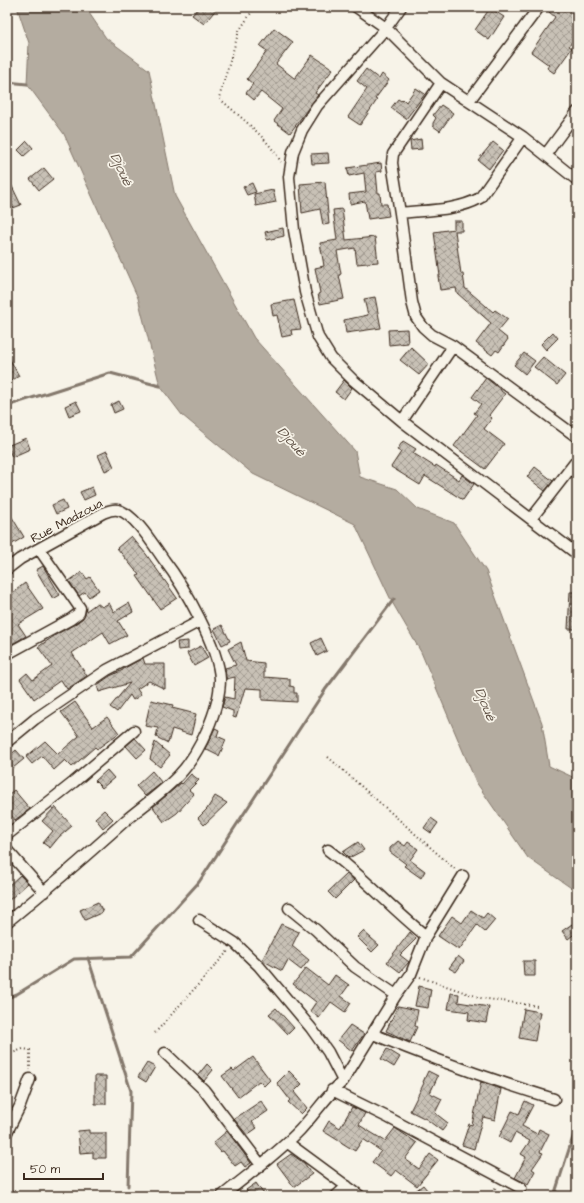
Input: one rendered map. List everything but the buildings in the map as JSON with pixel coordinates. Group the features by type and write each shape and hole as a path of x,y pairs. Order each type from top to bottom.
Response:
{"street":[{"path":"356,7 386,28 441,83 523,137 577,180"},
{"path":"401,7 386,28 318,106 302,130 293,152 290,177 294,230 305,292 318,337 331,358 353,380 402,421 577,554"},
{"path":"470,101 539,7"},
{"path":"441,83 393,154 392,163 412,302 416,317 423,327 432,335 453,346 577,437"},
{"path":"546,154 577,112"},
{"path":"400,213 445,208 472,202 480,198 523,137"},
{"path":"402,421 453,346"},
{"path":"531,519 577,460"},
{"name":"Rue Madzoua","path":"7,569 20,559 103,513 111,510 119,510 125,513 142,530 176,576 200,621"},
{"path":"7,654 71,619 80,612 80,608 39,549"},
{"path":"7,742 35,719 107,670 200,621 217,662 220,680 218,696 213,713 206,733 195,754 180,775 7,922"},
{"path":"7,835 74,782 134,731"},
{"path":"7,850 44,892"},
{"path":"328,850 346,863 404,919 426,936"},
{"path":"222,1196 261,1166 288,1142 318,1110 332,1090 343,1081 396,995 411,974 426,936 463,876"},
{"path":"289,908 316,930 355,967 396,995"},
{"path":"199,920 235,943 259,966 311,1028 328,1052 343,1081"},
{"path":"373,1034 425,1056 554,1099"},
{"path":"166,1053 204,1090 261,1166"},
{"path":"7,1132 20,1106 30,1079"},
{"path":"332,1090 389,1118 521,1188"},
{"path":"288,1142 360,1196"},
{"path":"336,1196 347,1186"}],"path":[{"path":"255,7 239,31 219,98 260,135 277,155 290,177"},
{"path":"328,757 463,876"},
{"path":"155,1033 235,943"},
{"path":"411,974 481,998 537,1006"},
{"path":"7,1055 23,1049 30,1050 30,1079"}],"water":[{"name":"Djoué","path":"17,7 85,7 106,38 149,70 175,196 254,338 355,451 360,477 397,489 418,509 454,523 486,571 542,723 549,766 577,779 577,892 528,858 476,782 421,652 392,602 355,524 253,474 182,415 160,386 138,298 64,134 27,84 29,43"}],"waterway":[{"path":"7,82 27,84"},
{"path":"7,408 13,404 110,373 160,386"},
{"path":"7,998 17,994 74,959 131,957 199,882 325,690 394,599"},
{"path":"88,958 131,1091 128,1186"},
{"path":"554,1196 573,1137 577,1115"}]}
